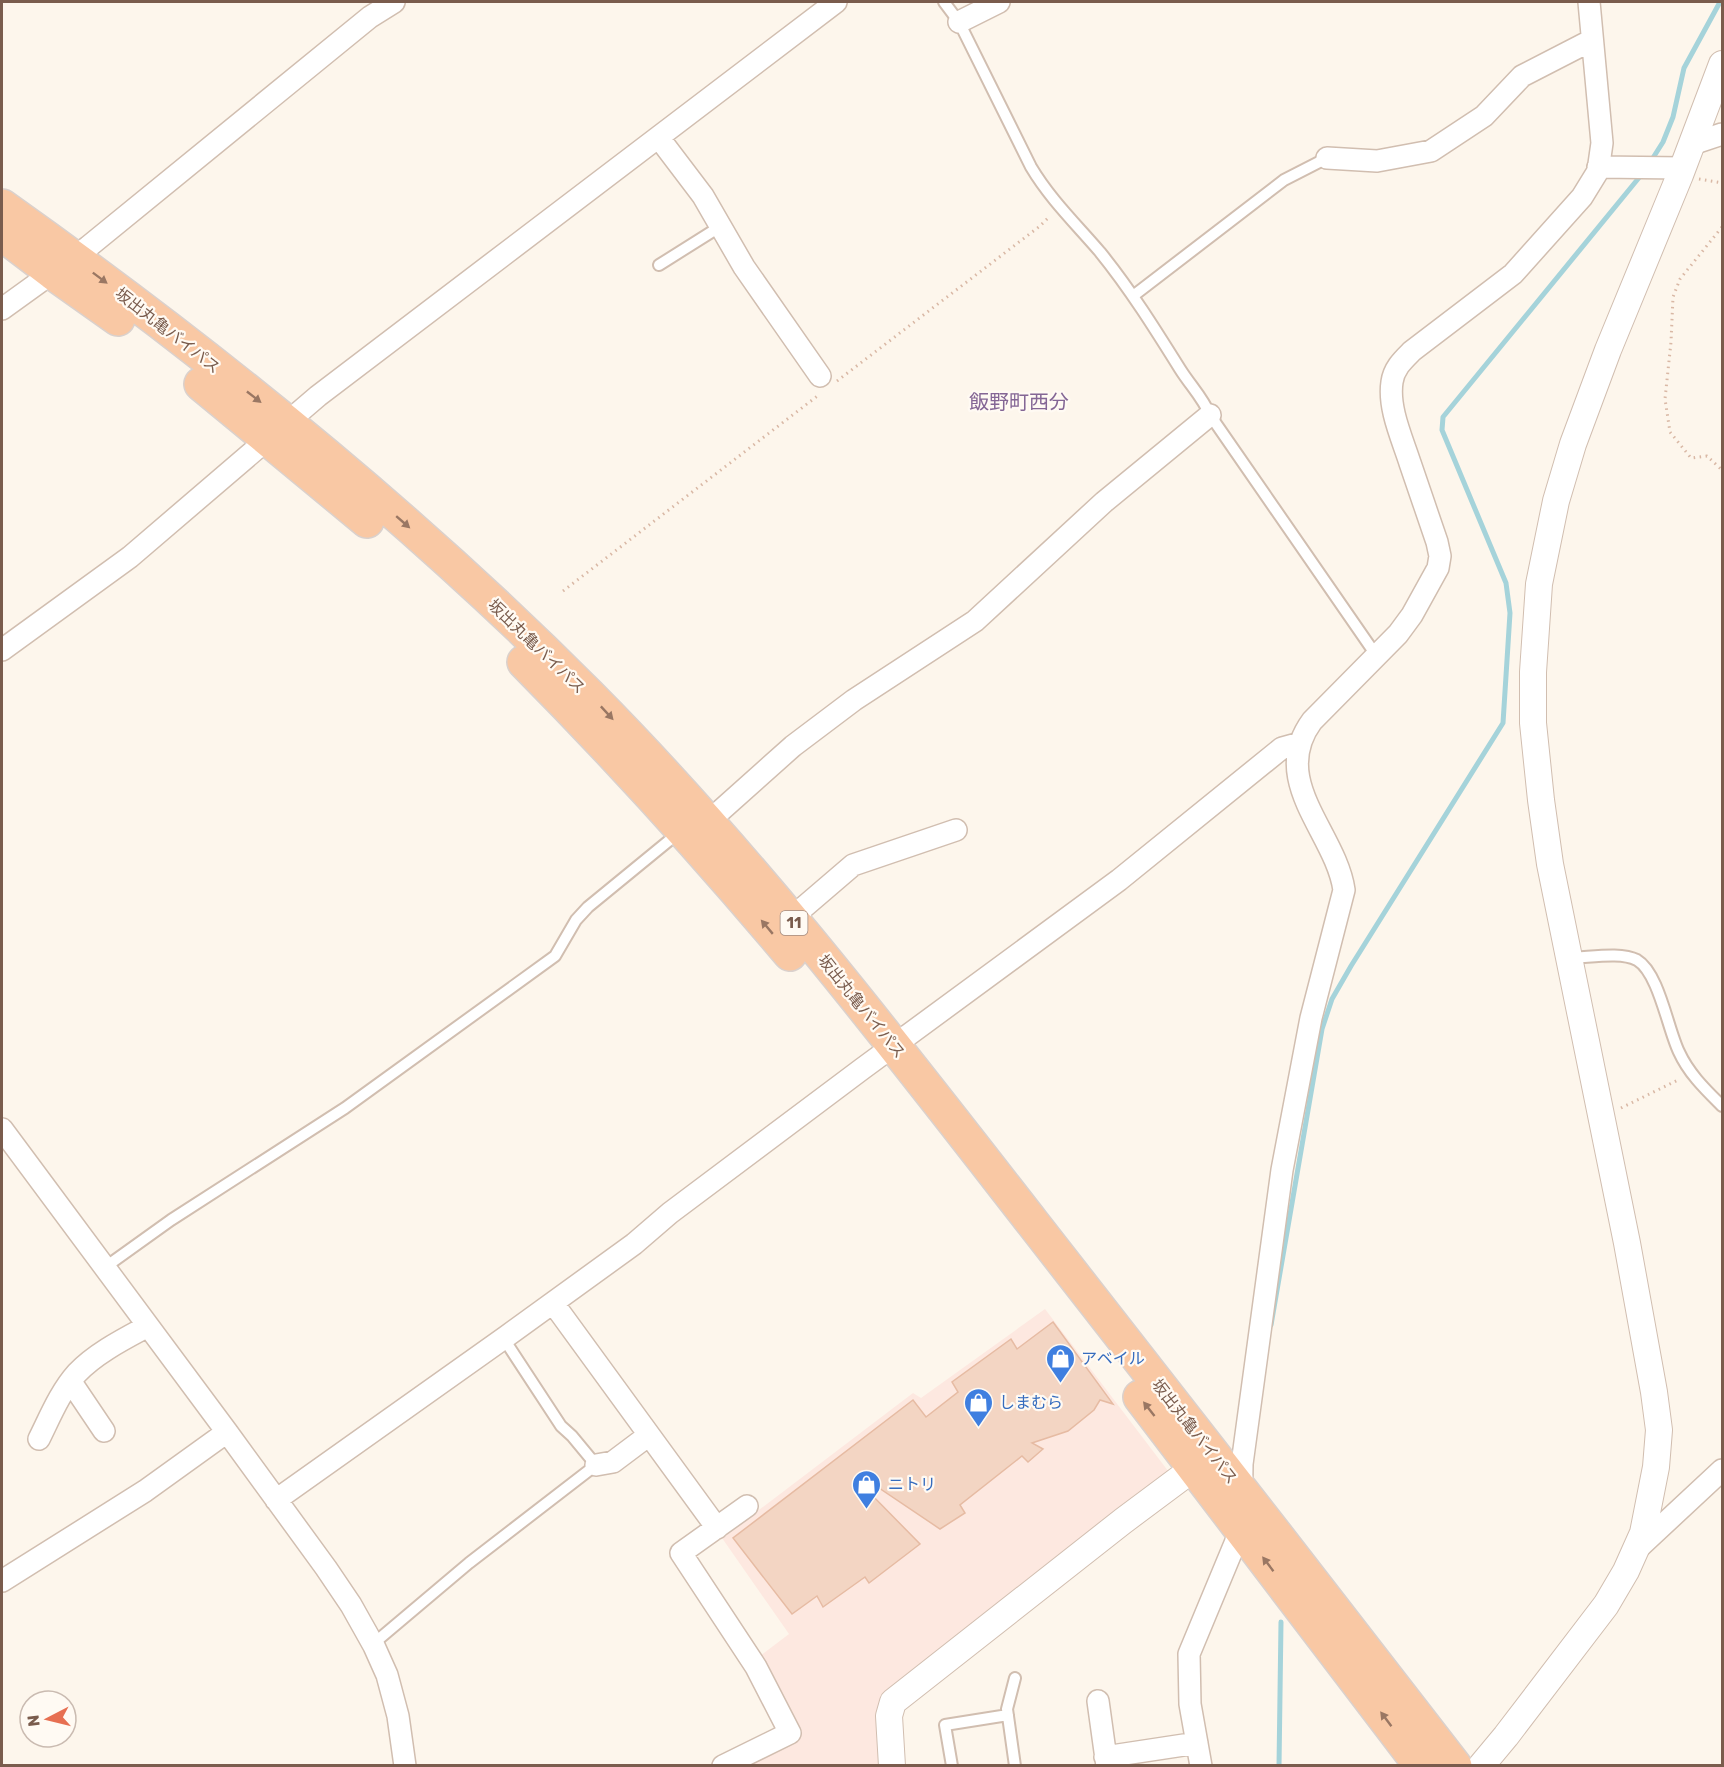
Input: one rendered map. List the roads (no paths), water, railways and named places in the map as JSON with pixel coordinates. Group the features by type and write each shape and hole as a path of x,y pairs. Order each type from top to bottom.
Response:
{"highway":[{"name":"坂出丸亀バイパス","path":"2,206 117,318 277,431 400,549 519,658 687,829 886,1052 1242,1491 1455,1766"},
{"name":"坂出丸亀バイパス","path":"2,234 63,266"},
{"name":"坂出丸亀バイパス","path":"687,829 793,922 886,1052 1194,1468 1421,1766"}],"street":[{"path":"2,309 63,266 370,17 393,2"},
{"path":"2,650 130,557 318,396 836,2"},
{"path":"959,22 999,2"},
{"path":"1201,1766 1190,1704 1189,1654 1241,1529 1242,1464 1282,1170 1311,1018 1344,890 1342,878 1309,809 1300,784 1297,771 1300,743 1303,733 1312,721 1398,634 1412,615 1438,568 1440,556 1398,425 1391,389 1395,371 1412,351 1513,274 1582,197 1599,167 1602,143 1589,2"},
{"path":"1327,159 1377,161 1431,151 1484,116 1522,76 1592,40"},
{"path":"1692,144 1722,64"},
{"path":"1599,167 1661,167 1692,144 1722,135"},
{"path":"659,138 703,196 744,267 827,383"},
{"path":"1481,1766 1606,1605 1643,1533 1656,1467 1659,1430 1654,1392 1627,1243 1550,864 1533,723 1533,672 1539,584 1556,501 1573,444 1608,350 1661,167"},
{"path":"687,829 718,813 793,746 854,700 975,621 1104,502 1210,415"},
{"path":"276,1500 634,1244 670,1213 1119,880 1282,748 1300,743"},
{"path":"793,922 804,907 853,865 956,830"},
{"path":"2,1129 326,1568 373,1644 387,1675 395,1706 405,1766"},
{"path":"553,1303 717,1528"},
{"path":"39,1439 59,1398 78,1373 110,1348 148,1326"},
{"path":"71,1382 104,1431"},
{"path":"2,1581 145,1491 227,1432"},
{"path":"596,1465 613,1462 649,1435"},
{"path":"892,1766 889,1716 893,1702 1194,1468"},
{"path":"1634,1552 1722,1470"},
{"path":"723,1766 790,1733 756,1667 681,1553 747,1506"},
{"path":"1098,1701 1106,1761 1197,1743"}],"lane":[{"path":"944,2 959,22 1044,189 1100,252 1133,296 1210,415 1376,655"},
{"path":"1133,296 1284,180 1327,159"},
{"path":"659,265 721,226"},
{"path":"104,1268 171,1220 345,1108 555,956 576,920 588,907 687,829"},
{"path":"1568,958 1619,955 1638,960 1648,971 1679,1052 1691,1073 1722,1106"},
{"path":"373,1644 470,1563 596,1465 561,1426 504,1339"},
{"path":"1015,1678 1007,1709 1016,1766"},
{"path":"952,1766 945,1725 1008,1715"}],"waterway":[{"path":"1651,161 1663,142 1673,117 1684,68 1720,2"},
{"path":"1271,1325 1322,1029 1332,999 1503,723 1510,613 1506,583 1442,430 1443,417 1642,174"},
{"path":"1279,1766 1281,1622"}],"place":[{"name":"アベイル","path":"1060,1384"},
{"name":"しまむら","path":"978,1428"},
{"name":"ニトリ","path":"867,1510"}],"district":[{"name":"飯野町西分","path":"1019,402"}]}
